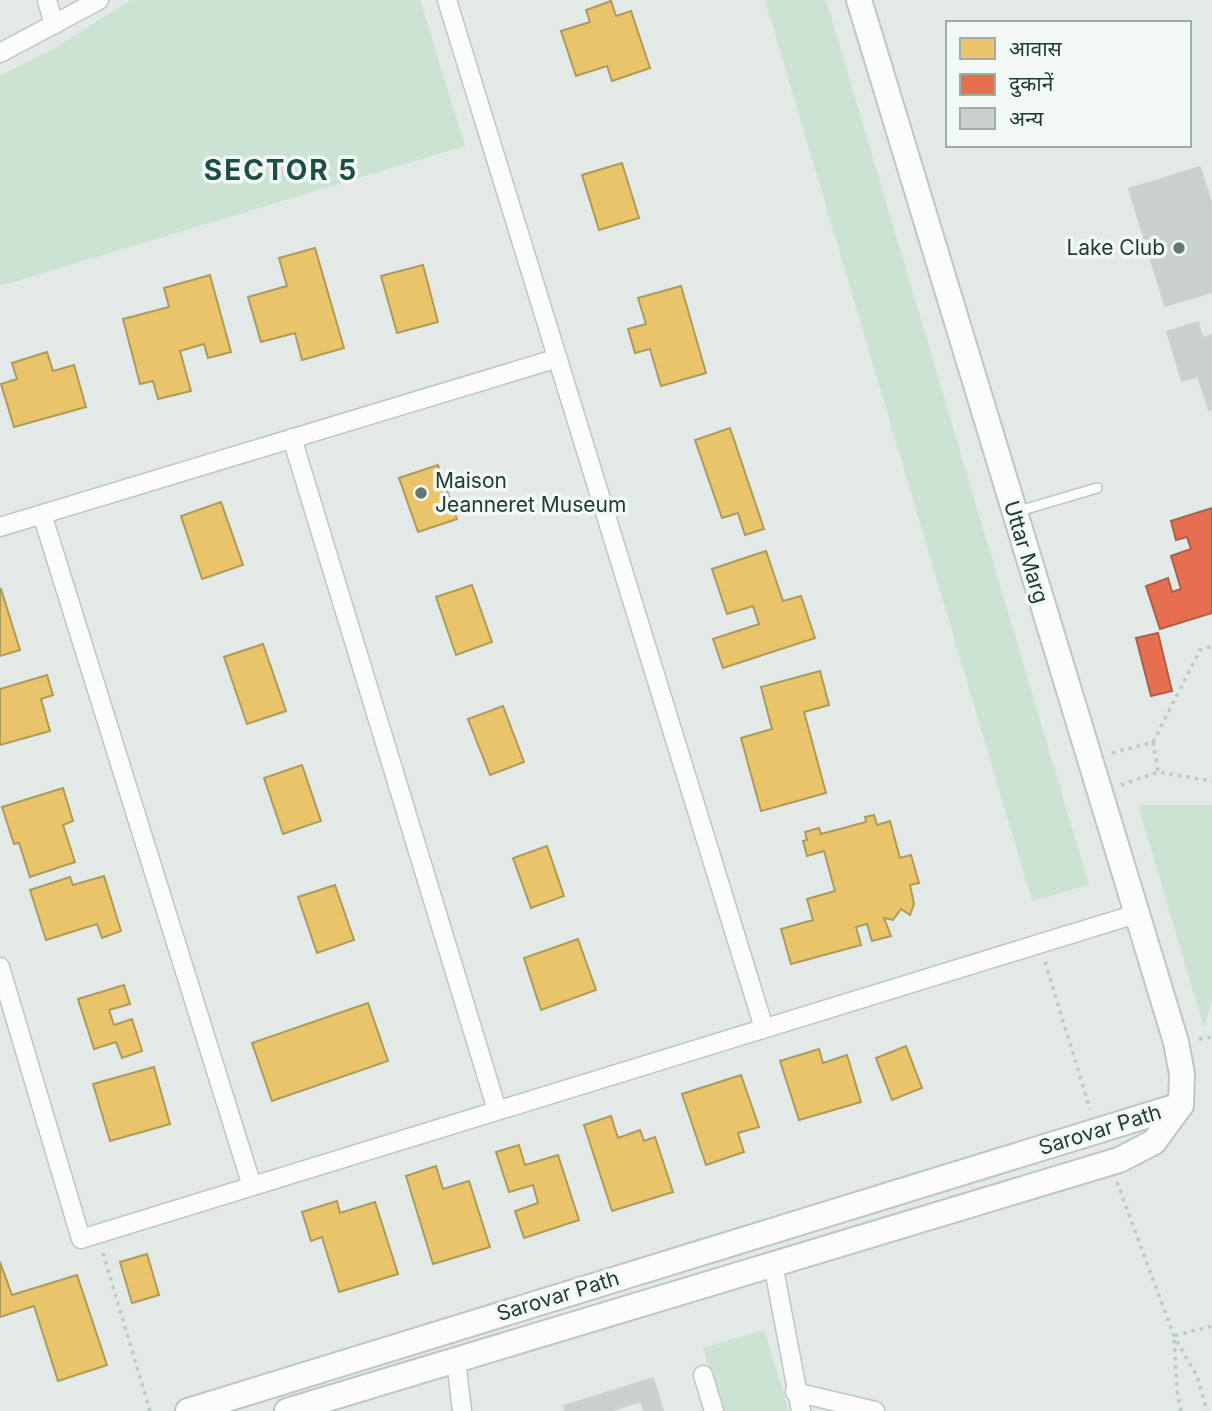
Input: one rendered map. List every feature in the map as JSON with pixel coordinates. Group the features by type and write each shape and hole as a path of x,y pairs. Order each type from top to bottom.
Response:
{"main road":[{"name":"Uttar Marg","path":"859,0 1176,1042 1182,1074 1181,1105"},
{"name":"Sarovar Path","path":"286,1411 1119,1160 1154,1142 1181,1105"},
{"name":"Sarovar Path","path":"188,1411 1181,1105"}],"street":[{"path":"47,0 54,24"},
{"path":"0,53 99,0"},
{"path":"447,0 764,1028"},
{"path":"0,527 558,358"},
{"path":"292,438 497,1110"},
{"path":"42,514 252,1186"},
{"path":"0,967 81,1239 1136,914"},
{"path":"773,1264 795,1392 801,1411"},
{"path":"456,1360 462,1411"},
{"path":"703,1375 714,1411"},
{"path":"795,1392 875,1411"}],"lane":[{"path":"1015,513 1097,488"}],"path":[{"path":"1158,772 1153,742 1200,650 1212,646"},
{"path":"1090,760 1153,742"},
{"path":"1100,793 1158,772 1212,781"},
{"path":"97,1234 150,1411"},
{"path":"1181,1411 1177,1391 1174,1336 1212,1326"}],"green space":[{"path":"131,0 420,0 465,146 0,286 0,76 58,46"},
{"path":"765,0 826,0 1089,885 1032,901"},
{"path":"1138,805 1212,805 1212,999 1204,1028"},
{"path":"764,1330 789,1411 722,1411 703,1348"}],"building: आवास":[{"path":"611,1 616,16 631,11 650,68 612,81 607,66 576,76 561,31 590,22 586,10"},
{"path":"622,163 639,218 599,230 582,175"},
{"path":"315,248 344,348 302,360 295,333 261,342 248,297 287,286 279,258"},
{"path":"423,265 438,322 397,333 381,276"},
{"path":"210,275 231,352 208,358 204,344 180,351 191,391 158,399 153,381 140,384 123,319 169,307 164,288"},
{"path":"681,286 706,373 661,386 650,349 635,353 628,329 646,324 638,298"},
{"path":"47,352 53,371 74,365 86,407 14,427 1,384 17,379 12,363"},
{"path":"730,428 764,529 745,535 738,513 722,518 695,440"},
{"path":"438,465 457,519 418,532 399,478"},
{"path":"221,502 243,565 202,579 181,516"},
{"path":"766,551 783,601 801,596 815,638 723,668 713,639 759,624 753,606 727,614 712,569"},
{"path":"472,585 492,642 456,655 436,597"},
{"path":"0,590 20,650 0,656"},
{"path":"263,644 286,711 247,724 224,657"},
{"path":"820,671 829,705 804,712 826,793 761,811 741,738 772,729 761,687"},
{"path":"47,675 53,695 41,699 50,731 0,745 0,689"},
{"path":"503,706 524,762 490,775 468,719"},
{"path":"302,765 321,821 283,834 264,778"},
{"path":"63,788 73,821 63,825 75,862 30,877 19,843 14,844 2,807"},
{"path":"874,815 877,825 890,821 900,858 911,855 919,883 910,885 914,904 910,915 901,909 893,920 884,918 891,936 872,941 867,924 856,927 861,945 791,964 781,929 813,920 807,899 835,891 824,851 807,856 803,841 807,840 805,832 819,828 821,834 866,822 865,817"},
{"path":"547,846 564,896 531,908 513,858"},
{"path":"104,876 121,931 102,938 97,924 46,940 30,890 70,877 73,885"},
{"path":"335,885 354,940 317,953 298,897"},
{"path":"578,939 596,990 541,1010 524,958"},
{"path":"124,985 130,1004 109,1010 114,1025 132,1019 142,1051 122,1058 116,1042 94,1049 78,999"},
{"path":"368,1003 388,1061 272,1101 252,1043"},
{"path":"906,1046 922,1088 892,1100 876,1058"},
{"path":"819,1049 823,1063 847,1055 861,1102 799,1120 780,1061"},
{"path":"154,1067 170,1124 110,1141 93,1084"},
{"path":"741,1075 759,1127 738,1133 744,1152 706,1165 682,1094"},
{"path":"611,1116 618,1138 640,1130 644,1141 655,1137 673,1192 612,1211 584,1125"},
{"path":"519,1145 525,1165 558,1155 579,1220 524,1238 515,1211 538,1203 533,1185 509,1192 496,1152"},
{"path":"436,1166 443,1189 469,1181 490,1247 433,1264 406,1176"},
{"path":"337,1201 340,1213 375,1202 398,1274 339,1292 322,1237 311,1241 302,1212"},
{"path":"147,1254 159,1295 132,1303 120,1262"},
{"path":"0,1262 12,1295 77,1275 107,1365 58,1381 34,1306 0,1317"}],"building: दुकानें":[{"path":"1212,508 1212,613 1160,629 1146,586 1168,578 1172,592 1181,589 1171,556 1191,549 1187,537 1176,540 1171,521"},
{"path":"1158,633 1172,691 1151,696 1136,638"}],"building: अन्य":[{"name":"Lake Club","path":"1200,167 1212,205 1212,292 1165,306 1129,189"},
{"path":"1198,322 1202,338 1212,335 1212,409 1209,410 1198,376 1182,381 1167,332"},
{"path":"653,1378 663,1411 644,1411 641,1401 610,1411 565,1411 564,1406"}],"place":[{"name":"Lake Club","path":"1179,248"},
{"name":"Maison Jeanneret Museum","path":"421,493"}],"district":[{"name":"SECTOR 5","path":"281,170"}]}
